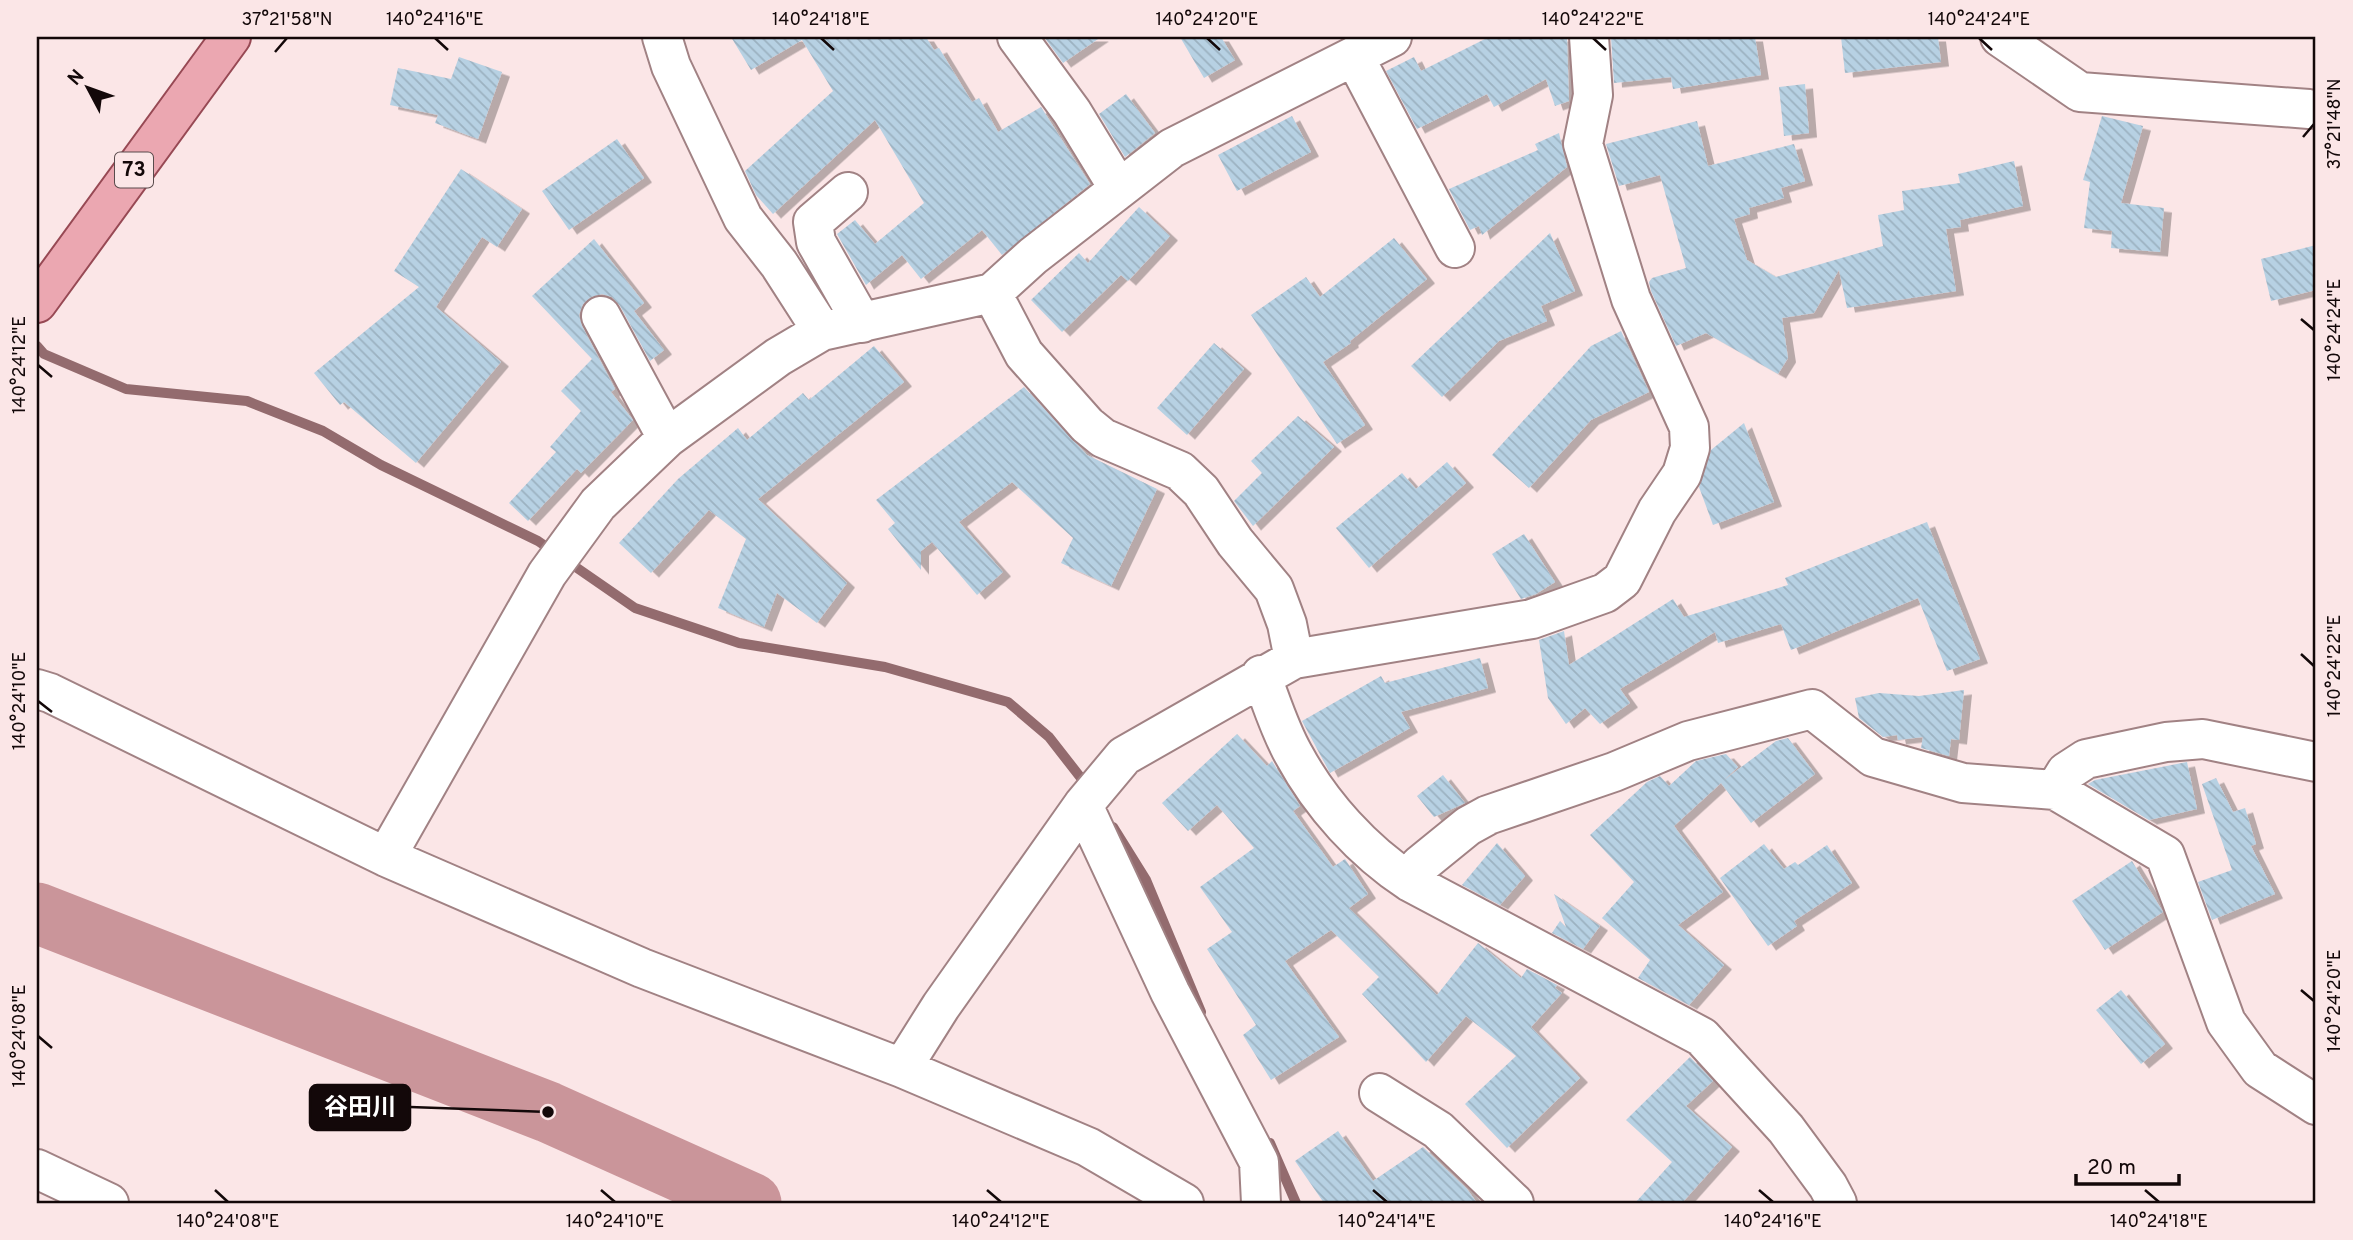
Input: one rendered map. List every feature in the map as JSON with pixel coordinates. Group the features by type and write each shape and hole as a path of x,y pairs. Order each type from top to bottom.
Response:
{"main road":[{"name":"73","path":"37,303 231,37"}],"street":[{"path":"662,37 676,78 743,218 779,264 822,331"},
{"path":"1017,37 1072,112 1119,189"},
{"path":"386,857 547,574 598,504 667,438 778,357 822,331 992,293 1172,148 1392,37"},
{"path":"902,1068 941,1006 1083,805 1124,756 1277,667 1532,619 1605,593 1622,580 1657,511 1682,474 1690,448 1689,427 1631,299 1583,144 1593,95 1589,37"},
{"path":"2000,37 2081,92 2309,109"},
{"path":"1354,56 1455,248"},
{"path":"848,192 813,222 816,242 862,323"},
{"path":"992,293 1024,354 1087,425 1103,439 1180,471 1201,491 1235,542 1274,589 1287,624 1277,667 1293,755 1360,844 1383,865 1410,882 1702,1037 1786,1129 1838,1203"},
{"path":"601,316 667,438"},
{"path":"37,689 189,759 386,857 642,968 902,1068 1087,1147 1184,1203"},
{"path":"1410,882 1420,865 1468,826 1488,815 1614,772 1688,741 1812,709 1872,757 1963,783 2055,790 2165,855 2226,1022 2260,1069 2316,1105"},
{"path":"2055,790 2066,772 2086,759 2166,742 2203,738 2316,762"},
{"path":"1083,805 1170,992 1259,1162 1261,1203"},
{"path":"1379,1093 1438,1130 1514,1203"},
{"path":"37,1169 109,1203"}],"building":[{"path":"731,37 926,37 934,50 939,48 972,102 979,98 998,132 1041,107 1090,184 1002,255 982,230 921,279 902,255 866,285 837,234 855,220 875,244 924,203 875,120 773,214 756,195 745,171 833,91 802,40 751,70"},
{"path":"1044,37 1101,37 1063,63"},
{"path":"1180,37 1221,37 1235,60 1204,78"},
{"path":"1489,37 1567,37 1569,101 1555,106 1546,79 1494,107 1487,94 1417,129 1386,71 1414,57 1421,71"},
{"path":"1611,37 1755,37 1761,75 1673,89 1671,77 1614,83"},
{"path":"1841,37 1938,37 1941,62 1845,73"},
{"path":"459,57 502,72 478,139 435,123 438,115 390,105 398,68 451,79"},
{"path":"1805,84 1809,133 1784,136 1779,87"},
{"path":"1126,94 1155,133 1125,157 1099,114"},
{"path":"1292,116 1311,152 1237,191 1218,155"},
{"path":"2102,116 2143,126 2121,203 2164,208 2160,252 2111,248 2112,231 2084,228 2090,182 2083,180"},
{"path":"1697,121 1708,166 1794,144 1805,181 1781,188 1784,198 1749,208 1750,214 1734,219 1747,260 1776,277 1883,246 1878,215 1904,210 1902,191 1960,183 1958,174 2014,161 2023,206 1960,220 1961,227 1946,229 1956,291 1847,308 1839,270 1814,313 1782,318 1788,358 1778,374 1706,333 1676,346 1651,291 1649,282 1652,278 1686,268 1660,175 1619,186 1606,144"},
{"path":"1559,133 1567,167 1482,235 1479,226 1470,230 1449,189 1538,150 1535,144"},
{"path":"617,139 644,178 569,230 542,191"},
{"path":"461,169 522,209 497,247 482,237 436,307 501,362 416,463 344,402 340,405 314,373 419,287 394,271"},
{"path":"1139,207 1170,236 1128,281 1121,275 1062,332 1031,300 1079,253 1088,263"},
{"path":"1550,233 1575,291 1541,306 1547,321 1499,341 1442,397 1411,366"},
{"path":"1394,238 1427,279 1350,341 1351,343 1323,362 1365,425 1337,444 1251,315 1306,277 1320,297"},
{"path":"594,239 644,303 634,311 664,350 650,361 620,306 612,297 602,294 591,297 583,304 579,315 582,326 615,389 611,392 633,420 581,473 577,469 528,521 509,503 556,452 550,447 581,411 561,391 592,359 532,296"},
{"path":"2316,245 2316,290 2271,301 2261,259"},
{"path":"1621,331 1649,392 1591,420 1529,488 1492,455 1591,346"},
{"path":"1214,343 1244,369 1187,435 1157,408"},
{"path":"874,346 904,382 758,499 847,583 817,623 777,593 764,627 718,608 746,539 709,510 651,573 619,543 678,479 738,428 747,440 803,393 809,400"},
{"path":"1024,387 1087,455 1157,489 1111,586 1061,563 1073,538 1012,482 959,522 1003,572 977,595 932,542 921,551 921,570 888,529 895,523 876,500"},
{"path":"1298,416 1334,447 1253,526 1234,501 1262,473 1251,461"},
{"path":"1744,423 1774,502 1713,525 1699,487 1711,450"},
{"path":"1447,462 1466,483 1369,568 1336,528 1402,473 1416,489"},
{"path":"1927,522 1980,659 1947,671 1918,598 1791,650 1781,624 1718,643 1715,632 1620,689 1630,703 1600,724 1585,708 1566,724 1548,698 1539,640 1564,631 1569,665 1673,599 1684,617 1788,585 1785,578"},
{"path":"1524,534 1555,582 1536,594 1521,599 1492,554"},
{"path":"1480,658 1488,688 1401,712 1410,728 1330,773 1302,721 1381,676 1385,683"},
{"path":"1964,690 1959,740 1951,739 1949,756 1921,748 1923,737 1898,740 1897,735 1883,737 1859,718 1855,698 1879,693 1919,696"},
{"path":"1237,734 1267,766 1272,761 1300,806 1293,811 1333,867 1345,859 1368,894 1349,908 1437,995 1478,943 1521,978 1527,969 1557,985 1555,988 1562,993 1531,1027 1580,1078 1507,1148 1465,1104 1516,1056 1466,1016 1426,1062 1362,994 1379,977 1331,930 1285,961 1339,1037 1271,1080 1243,1035 1256,1025 1207,949 1232,932 1200,887 1254,848 1217,805 1188,831 1162,803"},
{"path":"1788,738 1815,774 1751,823 1721,783 1674,826 1723,892 1678,925 1724,965 1689,1005 1638,978 1650,960 1602,918 1634,882 1590,835 1647,782 1660,776 1669,786 1696,761 1726,754 1738,767 1724,780 1776,741"},
{"path":"2187,762 2197,809 2149,820 2088,784 2095,780"},
{"path":"1443,775 1465,803 1434,817 1417,796"},
{"path":"2216,778 2233,812 2245,808 2256,844 2251,846 2275,894 2212,920 2198,882 2232,870 2202,784"},
{"path":"1497,843 1525,876 1500,905 1462,885"},
{"path":"1764,844 1784,869 1795,862 1798,865 1827,845 1852,883 1794,921 1797,926 1768,946 1720,878"},
{"path":"2132,861 2163,912 2105,950 2072,901"},
{"path":"1554,894 1600,926 1583,949 1552,933 1560,921 1566,927"},
{"path":"2121,990 2165,1044 2141,1064 2096,1010"},
{"path":"1690,1057 1713,1081 1686,1106 1732,1147 1682,1203 1635,1203 1672,1162 1626,1120"},
{"path":"1338,1131 1373,1181 1423,1147 1467,1189 1477,1203 1324,1203 1295,1161"}],"waterway":[{"path":"37,346 44,354 126,389 247,401 323,431 381,465 538,541 635,608 739,643 885,667 1008,702 1049,737 1088,787"},
{"path":"1113,827 1146,880 1201,1012"},
{"path":"37,913 548,1112 751,1203"},
{"path":"1270,1143 1296,1203"}],"place":[{"name":"谷田川","path":"548,1112"}]}
